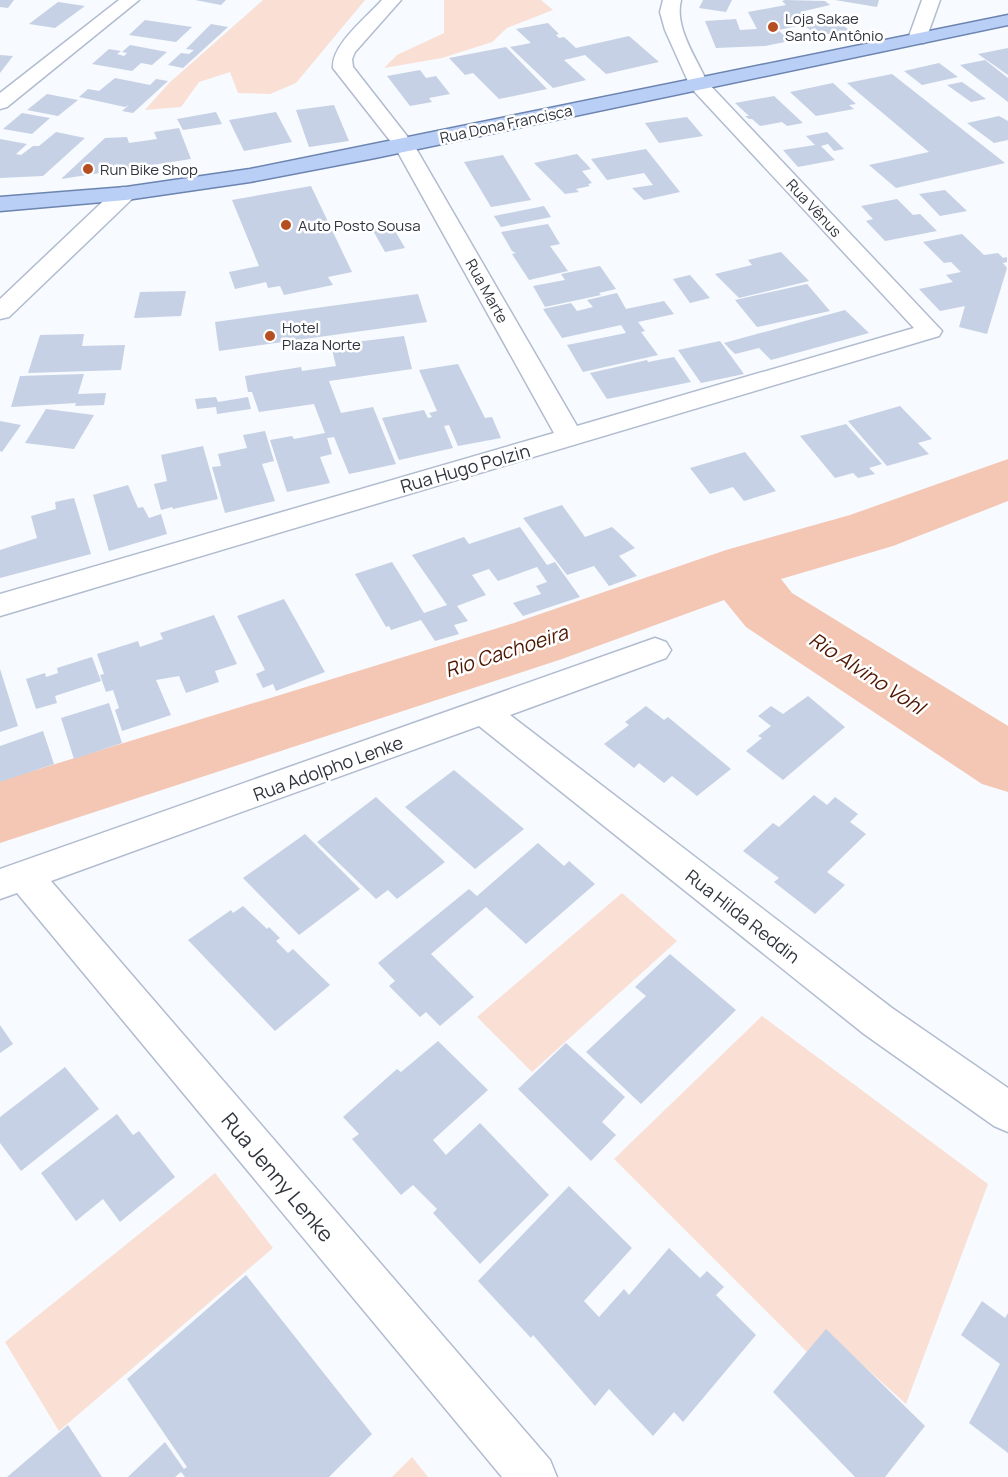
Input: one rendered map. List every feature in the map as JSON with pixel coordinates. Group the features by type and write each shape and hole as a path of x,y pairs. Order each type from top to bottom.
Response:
{"main road":[{"name":"Rua Dona Francisca","path":"0,204 124,194 226,179 404,145 1008,20"}],"street":[{"path":"0,103 130,0"},
{"name":"Rua Marte","path":"392,0 354,40 342,59 344,68 404,145 570,437"},
{"name":"Rua Vênus","path":"672,0 669,12 674,30 698,84 930,332"},
{"path":"917,39 932,0"},
{"path":"0,312 124,194"},
{"name":"Rua Hugo Polzin","path":"0,605 930,332"},
{"name":"Rua Adolpho Lenke","path":"12,880 655,650"},
{"name":"Rua Hilda Reddin","path":"484,712 878,1021 1008,1112"},
{"name":"Rua Jenny Lenke","path":"12,880 533,1477"}],"shaded area":[{"path":"263,0 365,0 296,83 270,94 238,93 230,72 199,82 181,107 145,110 169,83"},
{"path":"444,0 541,0 553,10 507,28 492,42 442,58 384,68 397,55 444,33"},
{"path":"622,893 677,941 532,1072 477,1017"},
{"path":"762,1016 988,1184 906,1404 837,1342 820,1365 614,1159"},
{"path":"215,1173 273,1248 59,1431 5,1342"},
{"path":"412,1457 428,1477 392,1477"}],"building":[{"path":"0,0 14,0 8,8 0,7"},
{"path":"195,0 226,0 221,5"},
{"path":"703,0 732,0 726,12 699,8"},
{"path":"835,0 879,0 877,7"},
{"path":"782,1 825,1 830,5 800,12 810,19 830,15 849,30 819,36 803,25 778,30 790,41 765,46 716,48 705,21 736,19 740,30 757,29 748,12 786,5"},
{"path":"58,2 85,6 55,28 29,24"},
{"path":"145,20 192,27 176,42 129,35"},
{"path":"548,23 559,34 556,35 559,38 564,37 576,48 629,36 659,62 606,74 585,55 564,60 586,80 553,88 510,47 531,43 516,29"},
{"path":"211,24 228,27 183,68 168,65 181,53 189,54 194,50 186,49"},
{"path":"130,45 167,52 152,65 141,63 132,71 92,64 109,49 121,51 117,54 124,56 127,53 122,52"},
{"path":"506,47 547,89 499,99 473,73 465,75 449,58"},
{"path":"1008,48 1008,75 978,54"},
{"path":"0,55 13,56 0,73"},
{"path":"985,60 1008,78 1008,102 960,65"},
{"path":"939,63 958,77 922,85 904,71"},
{"path":"420,70 426,78 436,76 450,94 429,98 432,102 410,106 387,76"},
{"path":"892,74 1005,163 896,188 869,165 929,152 847,83"},
{"path":"115,78 150,85 156,79 168,81 133,113 122,111 129,105 125,107 79,97 88,89 99,91"},
{"path":"962,82 986,99 971,102 947,85"},
{"path":"833,83 856,104 849,105 854,109 816,116 790,92"},
{"path":"47,94 78,100 58,116 27,110"},
{"path":"774,96 803,123 787,126 782,122 760,126 745,116 749,116 735,103"},
{"path":"334,105 349,141 309,147 296,110"},
{"path":"216,112 222,124 183,130 177,119"},
{"path":"276,112 292,142 244,151 229,120"},
{"path":"22,113 50,118 32,134 3,129"},
{"path":"999,116 1008,121 1008,140 994,143 967,123"},
{"path":"687,117 703,136 659,143 645,123"},
{"path":"179,128 191,159 61,179 105,138 127,137 129,143 157,139 154,132"},
{"path":"56,132 85,138 43,176 0,178 0,139 27,144 16,154 21,155 33,146 39,146"},
{"path":"827,132 844,149 834,151 828,144 821,146 835,160 798,167 783,150 815,145 806,136"},
{"path":"646,149 680,192 644,200 632,188 653,185 644,173 607,180 591,159"},
{"path":"577,154 591,169 582,171 592,183 588,184 590,186 576,189 579,192 565,194 534,163"},
{"path":"503,155 531,200 491,207 464,162"},
{"name":"Auto Posto Sousa","path":"311,186 352,272 328,277 333,285 284,295 280,286 268,288 266,282 235,289 229,272 259,266 232,200"},
{"path":"945,190 967,211 940,216 919,194"},
{"path":"897,199 913,215 920,214 937,231 885,241 866,221 873,219 861,206"},
{"path":"544,206 551,217 501,227 494,216"},
{"path":"391,224 405,248 385,252 371,227"},
{"path":"548,224 560,244 550,246 568,271 529,280 512,254 516,253 512,251 501,232"},
{"path":"962,234 984,255 998,253 1003,258 1007,257 1007,262 1003,263 1007,268 987,334 959,327 965,306 940,311 919,289 953,282 946,275 961,272 951,262 944,263 923,242"},
{"path":"781,252 809,281 739,298 715,274 752,265 748,260"},
{"path":"600,266 616,289 599,293 601,295 545,307 533,286 565,280 561,274"},
{"path":"690,275 710,298 690,303 673,279"},
{"path":"807,284 830,311 757,327 735,300"},
{"path":"186,291 181,316 134,318 140,292"},
{"path":"617,293 626,309 664,301 674,314 638,322 645,331 641,332 658,355 583,372 567,345 626,333 621,325 562,338 543,309 571,303 577,311 593,307 587,300"},
{"name":"Hotel Plaza Norte","path":"418,294 427,322 219,351 215,322"},
{"path":"845,310 869,333 771,360 759,348 735,354 724,343"},
{"path":"84,334 82,346 125,345 121,370 28,373 40,335"},
{"path":"404,336 412,369 329,381 341,413 373,407 396,464 349,474 334,437 327,438 332,454 320,457 330,483 287,492 270,440 292,436 294,439 325,433 314,404 259,412 252,392 248,392 245,376 301,367 302,371 336,366 331,345"},
{"path":"720,341 744,374 701,383 678,350"},
{"path":"674,357 691,382 607,399 590,373 647,360 648,362"},
{"path":"458,364 485,418 492,417 501,438 458,446 449,425 444,426 453,448 399,460 382,418 424,410 428,418 432,417 429,413 437,411 419,370"},
{"path":"84,374 78,394 106,393 104,405 75,406 76,403 11,407 20,376"},
{"path":"216,397 218,402 248,397 251,409 217,414 216,407 197,409 195,399"},
{"path":"900,406 932,439 918,443 929,454 887,466 848,421"},
{"path":"46,409 94,415 74,449 25,443"},
{"path":"0,421 21,425 2,452 0,451"},
{"path":"846,424 882,464 869,468 875,474 858,478 853,473 835,478 800,436"},
{"path":"265,431 274,461 262,464 275,501 225,513 212,467 221,466 218,454 247,448 243,435"},
{"path":"203,446 218,499 161,510 154,484 167,481 161,455"},
{"path":"745,452 776,491 744,501 733,487 710,494 690,468"},
{"path":"128,485 138,508 143,507 149,518 161,514 167,534 109,551 93,495"},
{"path":"74,498 91,554 0,578 0,550 37,538 31,516 56,509 55,502"},
{"path":"562,505 585,537 612,527 635,548 619,556 637,576 609,586 594,566 567,575 523,518"},
{"path":"520,527 547,565 555,562 580,597 523,616 513,603 541,594 536,586 547,582 537,567 498,581 489,569 472,575 486,595 457,606 468,621 454,625 459,634 435,641 421,620 391,630 389,626 386,627 355,574 392,562 424,613 447,605 412,555 464,537 469,544"},
{"path":"284,599 325,672 276,691 273,684 263,688 256,674 265,670 237,616"},
{"path":"214,615 237,664 215,671 219,682 186,693 179,676 156,680 171,715 122,731 115,710 119,708 113,690 106,692 100,675 104,674 97,654 138,641 140,647 163,639 160,633"},
{"path":"92,657 101,681 55,696 57,703 36,709 26,679 45,673 46,677 58,673 57,668"},
{"path":"0,669 18,726 0,732"},
{"path":"808,696 845,727 783,780 746,751 762,738 758,736 771,726 758,716 771,706 783,714"},
{"path":"109,703 122,743 74,759 61,718"},
{"path":"646,706 664,720 668,717 731,769 697,796 672,776 664,783 639,763 634,768 604,744 629,725 625,722"},
{"path":"43,731 54,764 0,782 0,746"},
{"path":"454,770 524,829 475,869 405,807"},
{"path":"814,795 827,805 835,797 858,814 850,822 866,834 827,872 845,885 815,914 774,882 779,878 743,851 773,823 779,827"},
{"path":"376,797 445,862 397,899 388,890 376,899 317,842"},
{"path":"305,834 360,889 299,935 243,878"},
{"path":"538,843 564,866 569,861 595,884 526,944 486,907 431,954 474,997 440,1026 426,1012 420,1017 389,986 395,981 378,963 469,889 477,896"},
{"path":"243,906 280,938 276,941 288,953 293,949 330,985 275,1031 188,940 231,910 233,913"},
{"path":"670,954 736,1010 641,1104 586,1052 646,996 635,987"},
{"path":"0,1025 13,1044 0,1053"},
{"path":"438,1041 488,1090 433,1140 446,1155 480,1123 549,1195 480,1264 433,1213 437,1209 413,1185 401,1195 352,1139 359,1134 343,1117 397,1069 401,1072"},
{"path":"566,1043 625,1097 602,1122 616,1135 591,1161 518,1089"},
{"path":"65,1067 99,1109 21,1171 0,1143 0,1117"},
{"path":"117,1114 133,1135 139,1131 175,1177 120,1222 103,1199 76,1221 41,1173"},
{"path":"569,1186 632,1248 584,1301 599,1317 624,1289 629,1295 669,1248 700,1278 707,1271 724,1287 716,1295 756,1335 683,1422 674,1412 653,1436 609,1389 595,1406 533,1335 531,1338 478,1281"},
{"path":"246,1275 372,1434 329,1477 185,1477 181,1472 175,1477 128,1477 165,1442 184,1469 187,1467 127,1379"},
{"path":"982,1301 1005,1318 1008,1313 1008,1453 969,1423 1000,1364 961,1335"},
{"path":"826,1329 925,1426 885,1477 855,1477 773,1392"},
{"path":"68,1425 102,1477 7,1477"}],"waterway":[{"name":"Rio Cachoeira","path":"749,566 871,531 1008,479"},
{"name":"Rio Cachoeira","path":"0,812 538,641 749,566"},
{"name":"Rio Alvino Vohl","path":"749,566 748,581 751,591 769,610 1008,763"}],"place":[{"name":"Loja Sakae Santo Antônio","path":"773,27"},
{"name":"Run Bike Shop","path":"88,169"},
{"name":"Auto Posto Sousa","path":"286,225"},
{"name":"Hotel Plaza Norte","path":"270,336"}]}
